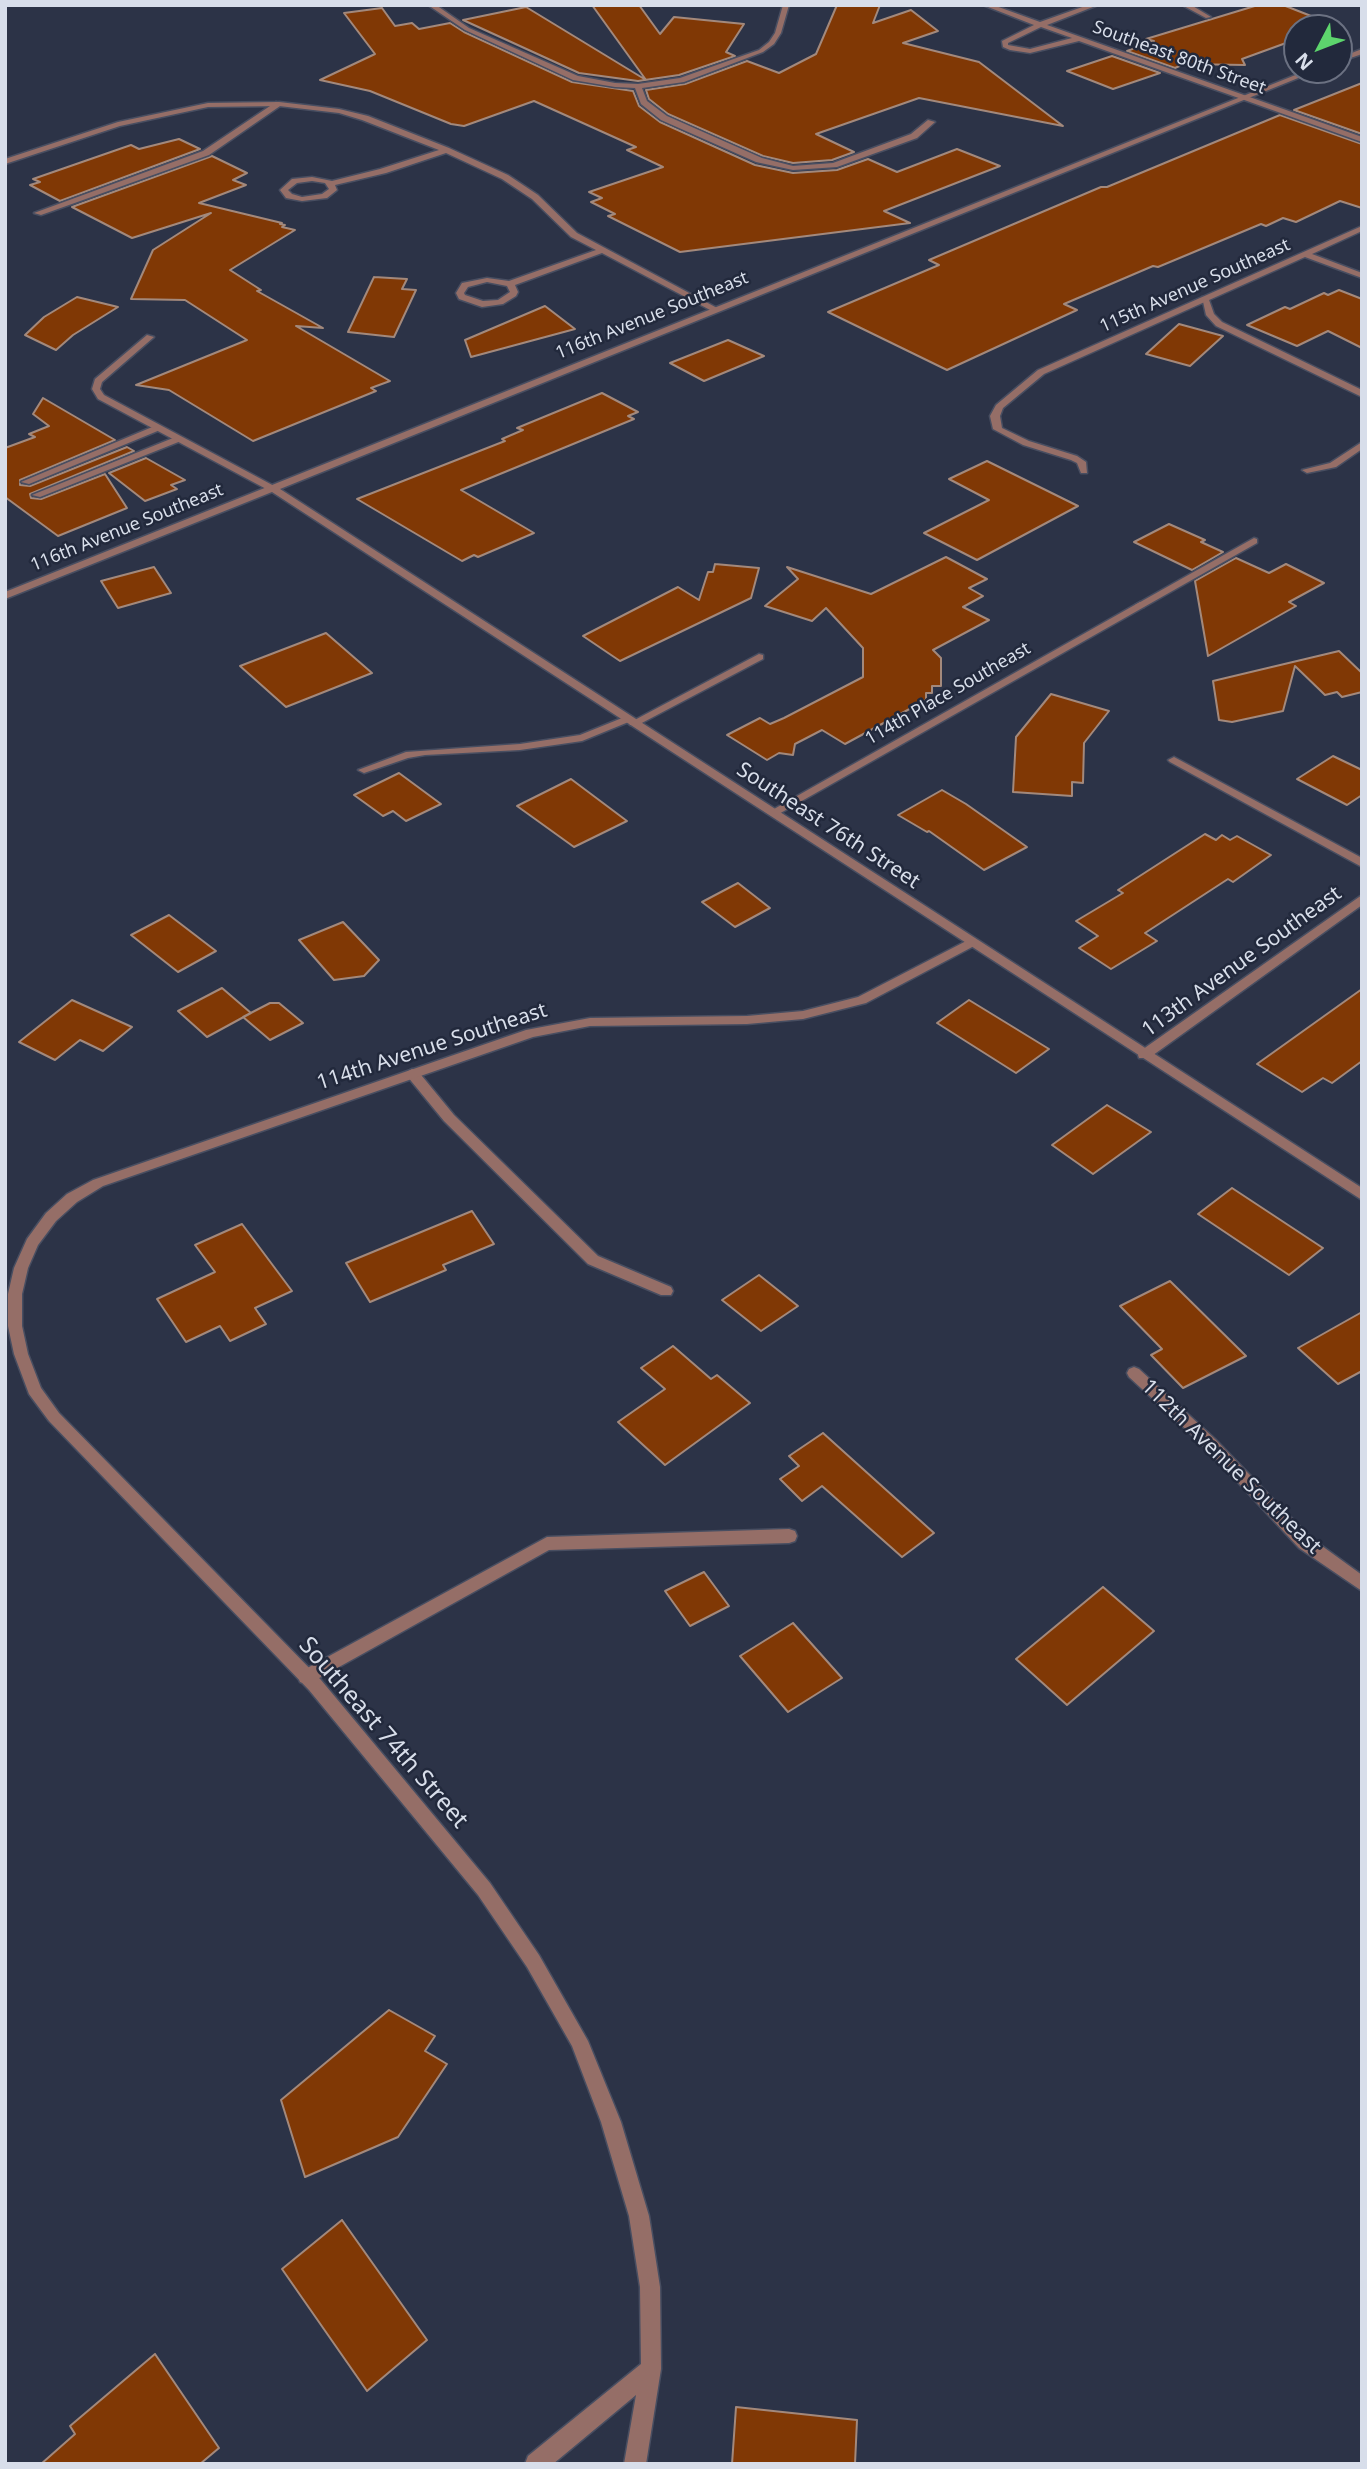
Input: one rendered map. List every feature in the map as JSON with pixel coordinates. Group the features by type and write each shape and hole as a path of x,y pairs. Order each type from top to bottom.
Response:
{"street":[{"path":"431,5 467,29 576,78 638,86 681,80 761,51 772,43 779,33 786,5"},
{"name":"Southeast 80th Street","path":"986,5 1362,140"},
{"path":"1079,39 1030,51 1005,46 1008,38 1095,5"},
{"path":"1185,5 1208,17"},
{"name":"116th Avenue Southeast","path":"5,596 1283,82"},
{"path":"638,86 644,102 664,118 760,160 793,168 834,165 914,136 931,122"},
{"path":"5,162 118,124 208,105 279,104 339,111 365,118 446,150 505,177 535,197 574,235 715,309"},
{"path":"38,213 206,153 279,104"},
{"path":"331,184 333,190 330,193 310,199 289,196 284,190 289,183 303,179 320,179 331,184 383,171 446,150"},
{"name":"115th Avenue Southeast","path":"1084,471 1080,462 1074,458 1007,435 998,429 994,423 999,407 1041,372 1362,228"},
{"path":"510,284 514,292 512,296 491,303 474,302 460,293 465,285 496,280 510,284 600,251"},
{"path":"1305,254 1362,276"},
{"path":"1205,299 1210,315 1219,324 1362,394"},
{"name":"Southeast 76th Street","path":"150,337 98,381 96,389 101,397 273,489 1362,1195"},
{"path":"26,482 157,428"},
{"path":"37,495 178,439"},
{"path":"1307,470 1333,465 1362,445"},
{"name":"114th Place Southeast","path":"773,813 1254,541"},
{"path":"364,770 406,755 433,751 520,747 582,738 631,721 759,657"},
{"path":"1174,760 1362,863"},
{"name":"113th Avenue Southeast","path":"1144,1055 1362,899"},
{"name":"114th Avenue Southeast","path":"72,1198 98,1183 531,1033 590,1022 747,1020 803,1015 862,1000 972,942"},
{"path":"412,1073 449,1118 593,1260 666,1291"},
{"name":"Southeast 74th Street","path":"72,1198 51,1217 32,1243 21,1268 15,1294 15,1326 34,1390 54,1417 306,1677 484,1889 533,1961 579,2041 611,2122 639,2216 650,2287 651,2369 635,2464"},
{"name":"112th Avenue Southeast","path":"1134,1373 1210,1443 1305,1543 1362,1584"},
{"path":"306,1677 547,1544 789,1536"},
{"path":"536,2464 651,2369"}],"building":[{"path":"592,5 639,5 660,34 674,17 744,24 726,52 735,56 679,75 646,80"},
{"path":"837,5 880,5 873,23 911,10 938,31 903,43 979,62 1063,126 919,98 816,134 854,152 832,160 793,163 763,156 668,114 649,99 646,90 685,84 747,61 779,73 816,54"},
{"path":"1258,5 1283,5 1306,14 1283,14 1283,44 1242,59 1245,65 1184,64 1175,68 1127,51 1154,41 1146,39"},
{"path":"526,7 646,80 579,73 463,20"},
{"path":"382,8 395,26 412,23 419,29 450,23 572,82 633,91 639,106 660,122 755,165 793,173 837,170 868,159 897,172 957,149 1000,166 884,211 910,223 680,252 608,216 615,214 591,202 602,198 589,192 663,167 627,150 636,147 534,101 464,126 451,124 370,91 320,80 375,54 344,13"},
{"path":"1112,56 1160,73 1113,89 1067,71"},
{"path":"1362,83 1362,134 1294,110"},
{"path":"1280,115 1362,144 1362,208 1340,201 1296,222 1283,218 1266,226 1261,224 1158,267 1153,266 1064,304 1077,310 947,370 828,312 939,265 929,260"},
{"path":"179,139 200,149 60,201 30,185 40,182 33,179 131,145 139,149"},
{"path":"212,156 247,173 233,180 246,185 199,203 282,223 280,224 285,225 282,227 295,230 230,270 261,290 257,291 323,328 296,326 390,381 371,388 376,391 253,441 169,390 136,385 247,340 185,300 131,299 153,250 211,213 132,238 72,207"},
{"path":"374,277 407,279 402,289 416,290 394,337 348,332"},
{"path":"1339,290 1362,299 1362,348 1328,331 1297,346 1247,325 1285,307 1290,309 1324,293 1328,295"},
{"path":"77,297 118,307 73,335 56,350 25,335 44,317"},
{"path":"545,306 575,329 471,357 465,340"},
{"path":"1179,324 1223,336 1190,366 1146,354"},
{"path":"728,340 764,356 704,381 670,363"},
{"path":"602,393 638,412 628,416 634,419 461,490 534,533 462,561 357,499 505,441 502,439 523,430 517,428"},
{"path":"43,398 115,440 20,480 20,485 30,486 127,447 134,451 30,494 31,498 41,499 105,474 127,508 58,536 5,497 5,448 35,437 29,434 49,426 33,414"},
{"path":"146,458 185,480 171,485 177,489 145,501 109,473"},
{"path":"987,461 1078,506 977,560 924,533 989,500 949,479"},
{"path":"1169,524 1205,540 1201,542 1223,552 1192,570 1134,542"},
{"path":"946,557 987,579 969,588 983,596 963,607 989,620 933,650 941,658 941,686 932,686 932,693 926,693 926,700 845,744 822,730 795,744 793,755 779,753 767,760 727,735 760,718 770,724 863,677 863,648 826,608 812,621 765,606 798,579 787,567 871,594"},
{"path":"1236,558 1269,573 1286,564 1324,583 1289,602 1296,606 1208,656 1195,581"},
{"path":"715,564 759,568 751,598 620,661 583,636 678,587 699,600 708,572 713,572"},
{"path":"154,567 171,593 118,608 101,581"},
{"path":"326,633 372,673 286,707 240,666"},
{"path":"1339,651 1362,673 1362,692 1342,697 1337,692 1325,695 1295,666 1283,711 1232,722 1219,720 1213,681"},
{"path":"1051,694 1109,711 1084,743 1083,783 1072,782 1072,796 1013,792 1016,737"},
{"path":"1333,756 1362,770 1362,795 1347,805 1297,779"},
{"path":"399,773 441,804 406,821 393,811 383,816 354,795"},
{"path":"571,779 627,821 574,847 517,806"},
{"path":"942,790 1027,847 984,870 929,831 898,815"},
{"path":"1205,834 1216,840 1222,835 1230,840 1237,836 1271,855 1233,882 1228,879 1145,933 1157,941 1111,969 1079,948 1098,936 1076,921 1123,893 1118,890"},
{"path":"738,883 770,908 735,927 702,902"},
{"path":"169,915 216,951 178,972 131,935"},
{"path":"343,922 379,960 364,976 334,980 299,940"},
{"path":"222,988 251,1013 207,1037 178,1011"},
{"path":"1362,989 1362,1061 1332,1083 1323,1078 1302,1092 1257,1064"},
{"path":"72,1000 132,1027 103,1051 80,1040 55,1060 19,1042"},
{"path":"969,1000 1049,1049 1016,1073 937,1023"},
{"path":"270,1003 279,1003 303,1023 270,1040 243,1017"},
{"path":"1107,1105 1151,1132 1093,1174 1052,1145"},
{"path":"1232,1188 1323,1248 1289,1275 1198,1214"},
{"path":"472,1211 494,1244 443,1265 446,1270 370,1302 346,1263"},
{"path":"242,1224 292,1291 255,1308 266,1324 230,1341 220,1326 186,1342 157,1299 215,1272 195,1245"},
{"path":"759,1275 798,1306 761,1331 722,1300"},
{"path":"1170,1281 1246,1356 1183,1388 1151,1355 1162,1349 1120,1306"},
{"path":"1362,1312 1362,1371 1338,1384 1298,1348"},
{"path":"673,1346 711,1379 717,1375 750,1403 665,1465 618,1422 665,1389 641,1368"},
{"path":"823,1433 934,1533 902,1557 822,1486 802,1501 780,1479 799,1466 789,1456"},
{"path":"704,1572 729,1606 690,1626 665,1591"},
{"path":"1103,1587 1154,1631 1067,1705 1016,1659"},
{"path":"793,1623 842,1678 788,1712 740,1656"},
{"path":"389,2010 435,2036 425,2051 447,2064 398,2137 305,2177 281,2100"},
{"path":"342,2220 427,2340 367,2391 282,2269"},
{"path":"155,2354 219,2448 200,2464 41,2464 75,2434 70,2426"},
{"path":"736,2407 857,2420 855,2464 732,2464"}]}
